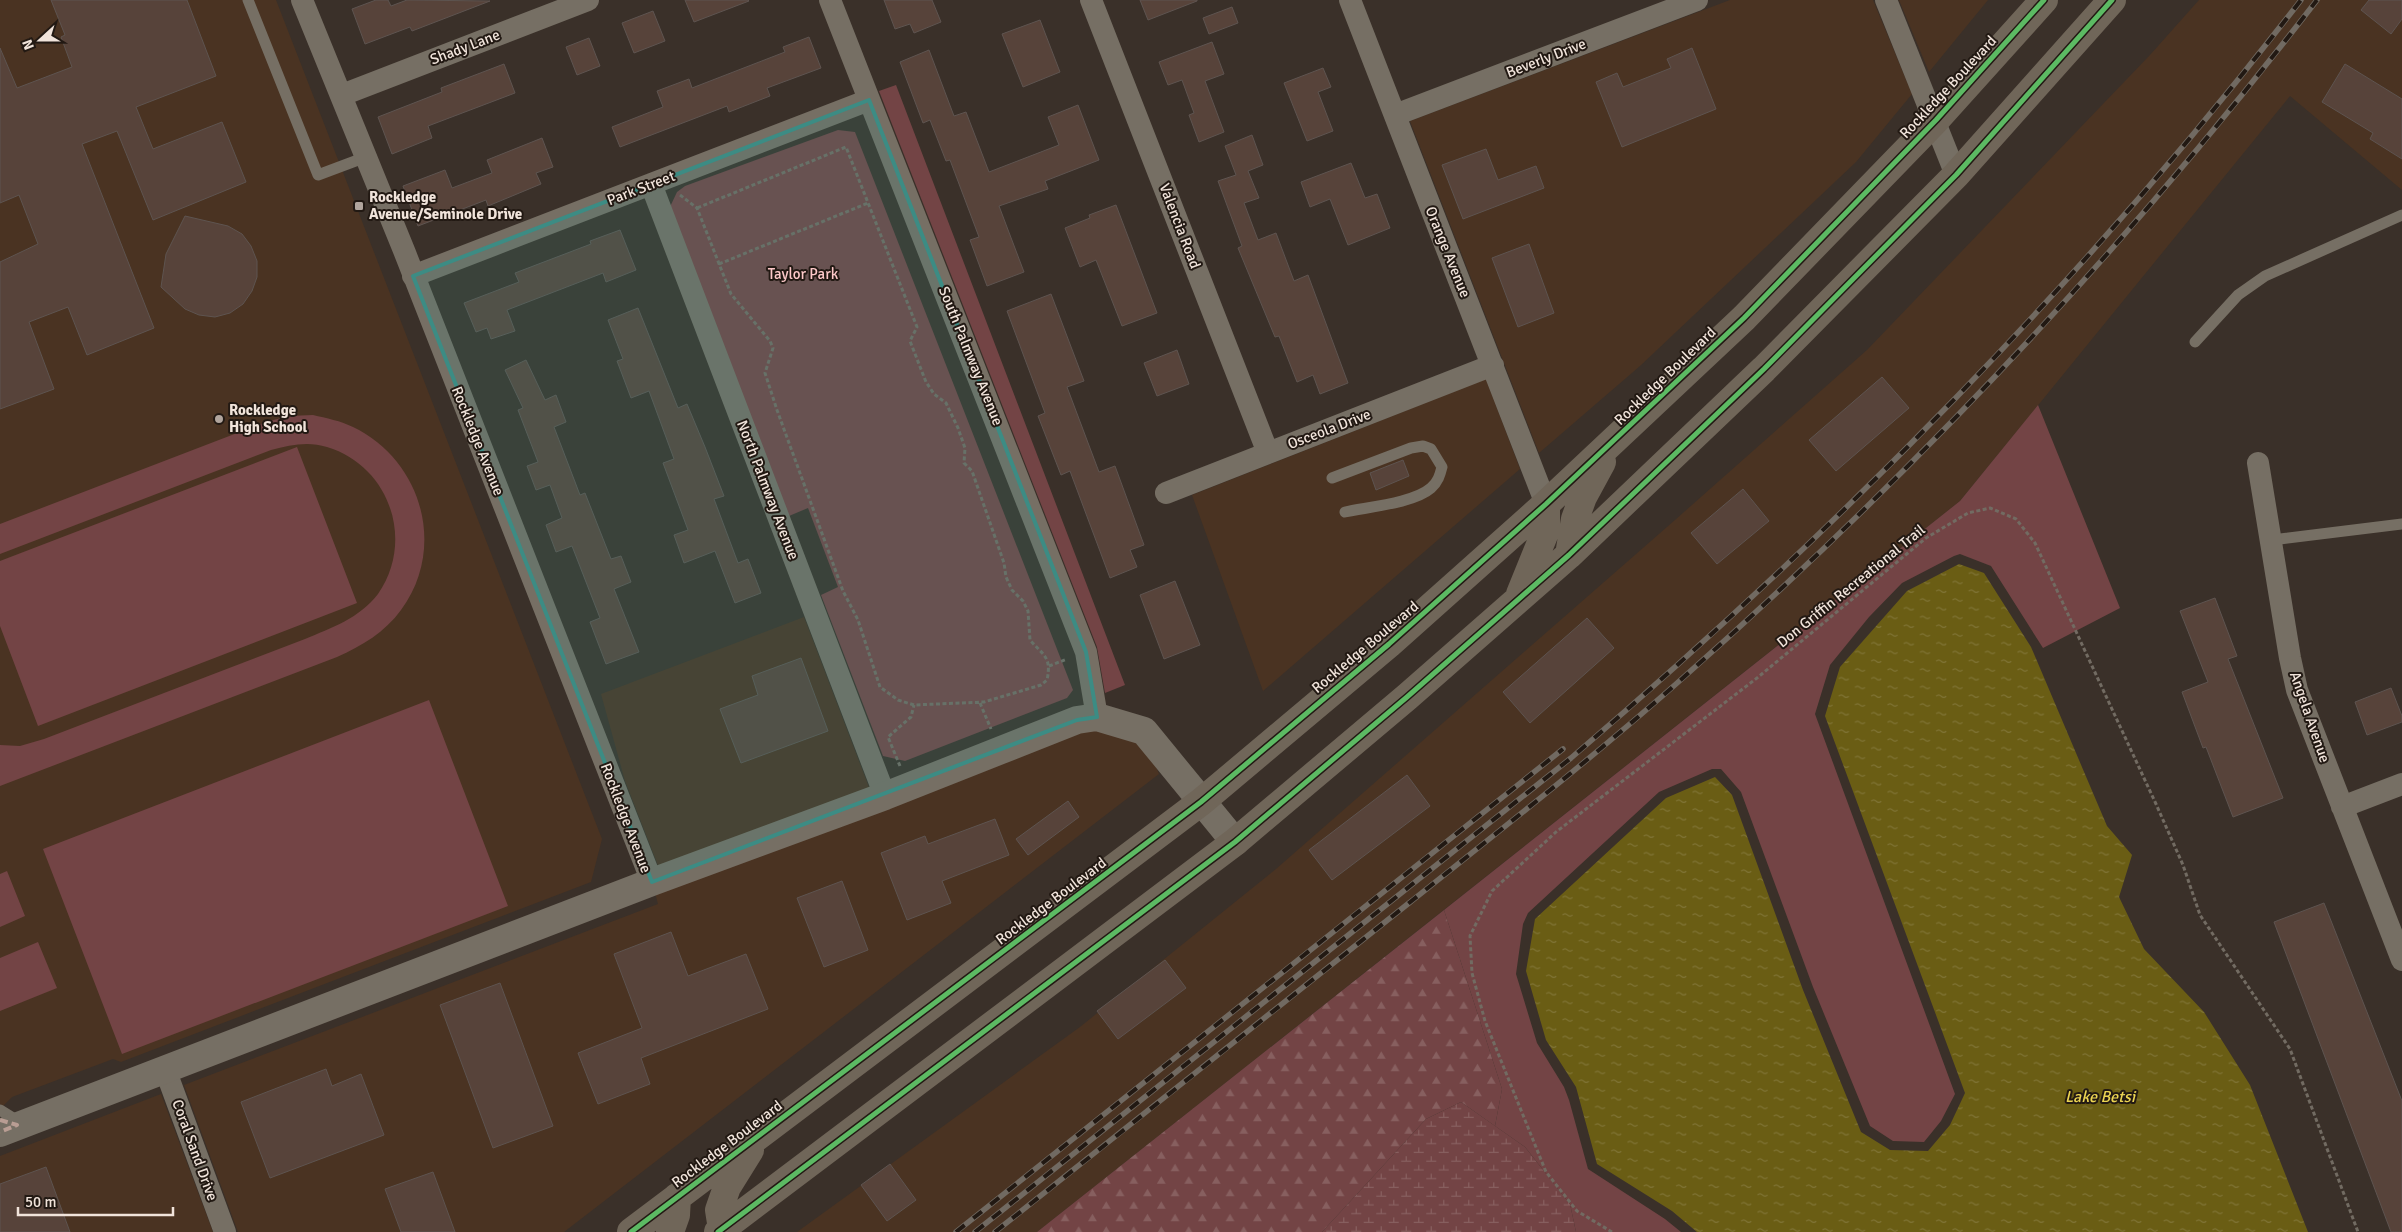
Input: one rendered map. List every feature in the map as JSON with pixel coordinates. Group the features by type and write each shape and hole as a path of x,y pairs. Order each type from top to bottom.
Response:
{"main road":[{"name":"Rockledge Boulevard","path":"631,1232 1201,802 1389,644 1546,504 1744,318 1936,120 2044,0"},
{"path":"720,1230 1235,842 1569,555 1764,369 1956,175 2112,0"},
{"path":"1569,555 1578,512 1610,445"},
{"path":"1518,600 1546,530 1546,504"},
{"path":"720,1230 719,1210 727,1188 757,1138"},
{"path":"670,1232 676,1215 677,1197"}],"street":[{"name":"Rockledge Avenue","path":"302,0 342,95 652,882"},
{"name":"Shady Lane","path":"342,95 588,0"},
{"name":"South Palmway Avenue","path":"830,0 1086,652 1087,719"},
{"name":"Valencia Road","path":"1091,0 1268,453"},
{"name":"Orange Avenue","path":"1350,0 1546,504"},
{"name":"Beverly Drive","path":"1395,115 1697,0"},
{"path":"1886,0 1936,120 1956,175"},
{"name":"Park Street","path":"413,276 869,100"},
{"name":"North Palmway Avenue","path":"651,184 885,796"},
{"name":"Osceola Drive","path":"1166,493 1493,365"},
{"name":"Angela Avenue","path":"2258,463 2290,658 2298,690 2402,960"},
{"path":"11,1129 652,882 1087,719 1144,732 1235,842"},
{"path":"2342,806 2402,784"},
{"name":"Coral Sand Drive","path":"165,1069 225,1232"}],"lane":[{"path":"248,0 318,175 366,158"},
{"path":"2195,342 2238,295 2265,276 2402,215"},
{"path":"1332,478 1411,448 1423,446 1431,449 1442,467 1438,480 1431,488 1416,496 1345,512"},
{"path":"2272,540 2402,524"},
{"path":"0,1110 11,1129"}],"path":[{"path":"677,192 696,208 731,294 770,341 773,348 765,373 843,591 858,620 880,687 898,700 914,705 980,702 1041,685 1047,680 1049,664 1045,655 1030,640 1028,611 1023,601 1012,590 1006,577 1004,563 972,471 964,463 965,448 958,428 946,402 934,394 926,382 910,341 917,327 846,147 696,208"},
{"path":"719,264 868,203"},
{"path":"980,702 992,732"},
{"path":"901,768 888,737 911,717 914,705"}],"highlighted area":[{"path":"869,100 1086,652 1097,717 1077,720 652,882 413,276"}],"shaded area":[{"name":"Rockledge High School","path":"0,0 276,0 602,839 591,882 121,1062 113,1059 12,1097 0,1109"},
{"path":"1730,0 1873,0 1912,94 1856,162 1640,366 1539,453 1410,121"},
{"path":"1899,0 1988,0 1929,72"},
{"path":"2199,0 2402,0 2402,190 2290,96 1960,501 1037,1232 797,1232 1080,1027 1276,869 1675,520 1867,350 2150,55"},
{"path":"1486,379 1520,469 1263,691 1192,495"},
{"path":"804,617 870,790 659,868 625,781 601,694"},
{"path":"1095,728 1136,740 1155,764 1159,774 564,1232 238,1232 184,1085 658,904 655,892 1080,731"},
{"path":"161,1094 213,1232 0,1232 0,1156"}],"green space":[{"path":"896,85 1125,685 1105,693 1097,647 879,91"},
{"name":"Taylor Park","path":"838,130 855,132 1073,690 1067,698 905,761 883,756 821,595 838,587 808,508 789,516 669,209 677,192 685,186"},
{"path":"2038,405 2120,608 2043,648 1991,566 1960,554 1954,556 1902,583 1869,617 1830,665 1815,714 1955,1094 1941,1121 1924,1142 1893,1141 1870,1126 1813,987 1741,792 1721,769 1712,769 1659,792 1528,913 1523,924 1516,974 1537,1043 1564,1087 1569,1100 1588,1169 1665,1219 1681,1232 1576,1232 1570,1204 1525,1147 1495,1126 1502,1089 1444,910 1960,501"},
{"path":"313,415 353,427 377,442 396,461 411,483 420,508 424,534 423,560 415,586 395,618 372,638 337,657 0,786 0,745 20,746 44,739 305,639 354,616 363,610 378,594 389,573 394,551 395,529 390,508 381,488 367,471 349,457 327,447 306,444 271,450 0,554 0,524 266,422 289,416"},
{"path":"297,447 357,603 38,726 0,626 0,561"},
{"path":"429,700 508,906 122,1054 43,849"},
{"path":"7,871 25,916 0,927 0,874"},
{"path":"1444,910 1502,1089 1495,1126 1461,1102 1426,1119 1322,1232 1037,1232"},
{"path":"38,942 57,988 0,1011 0,958"},
{"path":"1461,1102 1525,1147 1570,1204 1576,1232 1322,1232 1426,1119"}],"water":[{"name":"Lake Betsi","path":"1959,564 1984,573 2031,647 2107,826 2132,855 2119,897 2144,949 2204,1012 2250,1085 2308,1232 1697,1232 1672,1211 1597,1164 1576,1087 1546,1040 1526,971 1535,919 1666,798 1715,777 1732,795 1803,990 1861,1132 1890,1150 1928,1151 1950,1125 1965,1093 1825,716 1840,667 1907,591"}],"building":[{"path":"51,0 187,0 216,76 136,107 153,149 222,122 246,182 153,220 117,131 82,144 154,328 87,355 68,307 29,322 54,389 0,409 0,262 38,244 19,195 0,203 0,48 17,88 72,67 61,37 65,35"},
{"path":"376,0 388,0 391,6 407,0 490,1 412,31 410,27 365,44 352,9"},
{"path":"685,0 748,0 749,1 694,22"},
{"path":"884,0 932,0 941,22 914,33 910,24 895,29"},
{"path":"1140,0 1197,0 1197,1 1148,20"},
{"path":"2369,0 2402,0 2402,19 2391,34 2361,10"},
{"path":"1232,7 1238,23 1209,34 1203,18"},
{"path":"653,11 665,41 634,53 622,23"},
{"path":"1040,20 1060,72 1023,87 1002,34"},
{"path":"809,37 821,68 767,88 770,96 729,112 727,106 620,147 612,127 663,107 657,91 689,79 692,88 785,52 783,47"},
{"path":"589,38 600,66 577,75 566,47"},
{"path":"1212,42 1224,74 1205,81 1224,132 1199,142 1189,115 1194,113 1182,80 1168,85 1159,62"},
{"path":"1692,48 1716,109 1622,147 1596,82 1617,73 1623,87 1671,68 1667,59"},
{"path":"929,50 954,116 966,112 989,172 1059,145 1048,117 1078,105 1099,160 1045,181 1048,189 999,206 1024,272 987,286 970,240 979,237 950,160 946,161 930,120 923,123 900,62"},
{"path":"504,64 515,93 428,126 432,138 392,154 378,117 442,92 441,88"},
{"path":"2345,64 2402,99 2402,159 2370,139 2373,133 2322,102"},
{"path":"1323,68 1331,87 1318,92 1333,131 1307,141 1284,83"},
{"path":"1252,135 1263,165 1248,171 1259,198 1244,203 1258,240 1276,233 1294,281 1308,275 1348,383 1320,394 1313,375 1297,382 1279,336 1275,337 1238,248 1242,246 1218,181 1236,175 1225,146"},
{"path":"542,138 553,167 536,173 541,184 488,206 486,200 418,226 403,186 445,170 452,188 492,173 487,160"},
{"path":"1486,149 1498,180 1536,166 1544,188 1463,219 1442,165"},
{"path":"1351,163 1365,198 1377,194 1390,228 1348,245 1330,199 1310,207 1301,182"},
{"path":"1116,205 1157,313 1122,326 1096,260 1080,267 1065,228 1090,218 1089,215"},
{"path":"185,216 228,226 242,234 251,246 257,261 257,277 252,291 243,304 230,313 215,317 199,315 185,309 161,287 166,254"},
{"path":"620,230 636,270 606,282 603,273 507,310 515,331 491,339 487,328 476,332 464,303 519,282 515,273 591,244 590,241"},
{"path":"1529,244 1554,313 1518,327 1492,258"},
{"path":"1051,294 1084,381 1067,387 1099,472 1115,466 1144,545 1130,550 1137,567 1110,578 1070,471 1061,475 1038,416 1045,413 1007,311"},
{"path":"638,308 678,408 687,404 705,447 724,496 714,499 738,563 748,559 761,593 735,603 715,551 684,563 674,535 688,530 663,463 674,459 649,391 631,398 617,361 623,359 608,320"},
{"path":"1177,350 1189,384 1157,396 1144,363"},
{"path":"526,360 545,400 556,395 566,422 554,427 580,495 585,493 611,559 621,556 631,582 614,589 639,652 606,664 590,622 600,618 572,546 556,552 546,525 562,518 550,485 536,490 527,466 538,462 518,410 523,408 505,370"},
{"path":"1882,377 1909,408 1836,471 1809,440"},
{"path":"1403,460 1409,476 1376,490 1370,473"},
{"path":"1743,489 1769,521 1717,564 1691,533"},
{"path":"1175,581 1200,645 1164,659 1140,595"},
{"path":"2215,598 2237,656 2228,659 2283,798 2233,817 2206,747 2203,748 2182,692 2208,682 2180,611"},
{"path":"1587,618 1614,648 1530,723 1503,692"},
{"path":"801,658 828,731 741,763 720,709 758,695 752,676"},
{"path":"2391,688 2402,716 2402,722 2367,735 2355,702"},
{"path":"1407,775 1430,806 1332,880 1309,850"},
{"path":"1068,801 1079,817 1028,855 1016,839"},
{"path":"995,819 1009,855 942,881 951,903 907,920 881,853 925,836 928,844"},
{"path":"842,881 868,950 824,967 797,898"},
{"path":"2324,903 2402,1101 2402,1232 2391,1232 2274,922"},
{"path":"671,932 688,976 746,954 768,1009 641,1058 650,1084 598,1104 578,1053 642,1028 614,954"},
{"path":"1165,960 1186,988 1118,1039 1097,1011"},
{"path":"500,983 553,1126 493,1148 440,1005"},
{"path":"326,1069 332,1086 361,1074 384,1135 270,1178 241,1102"},
{"path":"890,1164 916,1200 887,1221 861,1185"},
{"path":"46,1167 70,1232 0,1232 0,1184"},
{"path":"433,1172 455,1232 401,1232 385,1189"}],"railway":[{"path":"975,1232 1571,758 1671,671 1768,582 1956,398 2046,302 2133,205 2218,104 2301,0"},
{"path":"995,1232 1544,795 1644,712 1763,605 1932,442 2092,271 2244,92 2317,0"},
{"path":"956,1232 1563,749"}],"marked path":[{"path":"0,1120 17,1125 0,1132"}],"cycle path":[{"path":"631,1232 1201,802 1389,644 1546,504 1744,318 1936,120 2044,0"},
{"path":"718,1232 1235,842 1407,697 1569,555 1764,369 1956,175 2112,0"}],"place":[{"name":"Rockledge Avenue/Seminole Drive","path":"359,206"},
{"name":"Rockledge High School","path":"219,419"}]}
